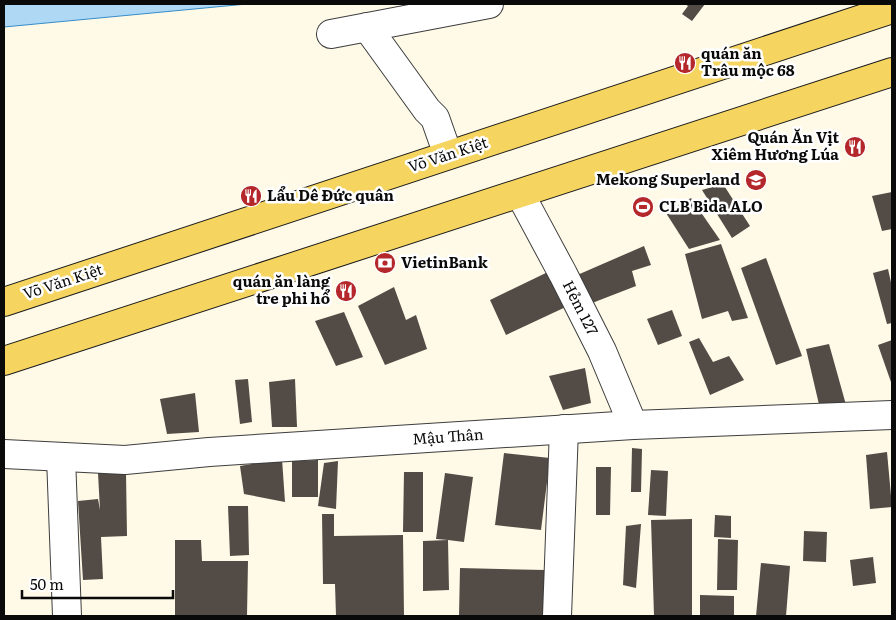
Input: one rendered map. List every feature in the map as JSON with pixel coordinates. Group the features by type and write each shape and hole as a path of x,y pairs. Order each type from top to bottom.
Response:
{"main road":[{"name":"Võ Văn Kiệt","path":"4,302 892,9"},
{"path":"4,361 892,72"}],"street":[{"path":"331,34 489,4"},
{"path":"367,27 427,110 436,118 448,155"},
{"name":"Hẻm 127","path":"520,194 602,351 633,425"},
{"name":"Mậu Thân","path":"4,454 125,460 209,452 564,429 892,415"},
{"path":"557,616 564,429"},
{"path":"61,457 67,616"}],"water":[{"path":"4,4 247,4 4,27"}],"building":[{"path":"685,4 705,4 692,21 682,14 688,6"},
{"path":"723,184 750,226 732,238 702,190"},
{"path":"892,192 892,229 882,231 872,196"},
{"path":"691,198 720,240 689,249 666,213"},
{"path":"721,244 748,318 732,321 728,311 702,319 685,254"},
{"path":"644,246 651,265 632,271 636,286 587,305 575,276"},
{"path":"766,258 802,356 776,365 741,268"},
{"path":"888,269 892,287 892,323 887,324 873,273"},
{"path":"550,271 570,305 506,335 490,300"},
{"path":"394,287 406,320 416,315 427,349 385,365 358,306"},
{"path":"672,310 682,336 658,345 647,319"},
{"path":"344,312 363,357 336,366 315,321"},
{"path":"699,338 713,362 729,356 744,380 710,395 689,342"},
{"path":"892,340 892,385 878,345"},
{"path":"829,344 848,412 821,413 806,349"},
{"path":"585,368 591,403 563,410 549,376"},
{"path":"248,379 252,422 240,424 235,380"},
{"path":"295,379 297,427 272,427 269,382"},
{"path":"195,393 199,432 167,434 160,399"},
{"path":"632,448 642,449 641,492 631,492"},
{"path":"887,452 892,507 870,509 866,455"},
{"path":"504,453 550,458 541,530 495,525"},
{"path":"282,459 285,502 244,494 240,466"},
{"path":"318,460 318,497 292,497 292,461"},
{"path":"338,461 336,509 318,506 324,463"},
{"path":"596,467 611,467 610,515 596,515"},
{"path":"651,470 668,471 666,516 648,515"},
{"path":"404,472 423,472 423,532 403,532"},
{"path":"98,473 126,473 127,536 101,537 103,579 83,580 78,501 98,499 100,510"},
{"path":"445,473 473,477 464,542 436,539"},
{"path":"228,506 248,506 249,555 230,556"},
{"path":"322,514 334,514 334,536 403,535 404,616 336,616 335,584 323,584"},
{"path":"715,515 731,516 731,538 714,537"},
{"path":"692,519 692,616 654,616 651,520"},
{"path":"641,524 636,588 623,585 626,526"},
{"path":"804,531 827,532 826,562 803,561"},
{"path":"718,539 738,540 737,590 717,590"},
{"path":"175,540 201,540 202,561 248,561 247,616 175,616"},
{"path":"448,540 449,590 423,591 423,541"},
{"path":"873,557 876,583 853,586 850,560"},
{"path":"761,563 790,566 786,616 756,616"},
{"path":"460,568 545,570 544,616 459,616"},
{"path":"700,595 734,596 734,616 700,616"}],"place":[{"name":"quán ăn Trâu mộc 68","path":"685,63"},
{"name":"Quán Ăn Vịt Xiêm Hương Lúa","path":"855,147"},
{"name":"Mekong Superland","path":"756,180"},
{"name":"Lẩu Dê Đức quân","path":"251,196"},
{"name":"CLB Bida ALO","path":"643,207"},
{"name":"VietinBank","path":"385,263"},
{"name":"quán ăn làng tre phi hổ","path":"346,291"}]}
